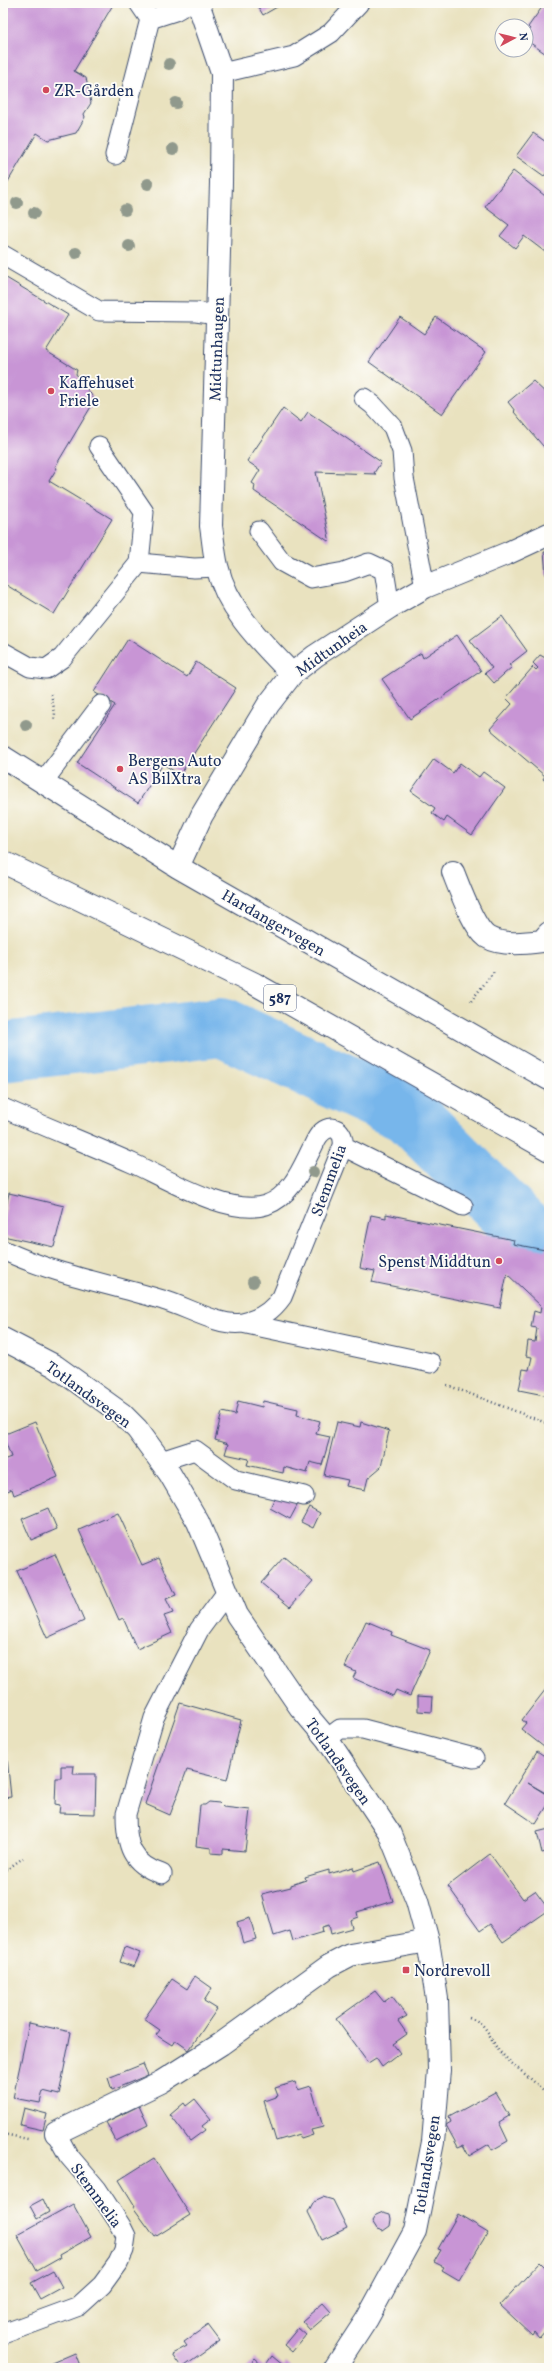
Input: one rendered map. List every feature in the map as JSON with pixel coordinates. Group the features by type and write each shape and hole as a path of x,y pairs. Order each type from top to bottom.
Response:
{"main road":[{"name":"Midtunhaugen","path":"198,3 222,73 211,526 217,567 244,623 292,674"},
{"name":"Midtunheia","path":"178,867 202,815 268,705 292,674 315,656 425,586 508,553 549,534"},
{"name":"Hardangervegen","path":"3,757 178,867 549,1079"},
{"name":"587","path":"3,862 255,984 549,1150"},
{"path":"453,872 466,907 487,936 514,944 542,941 549,933"},
{"name":"Totlandsvegen","path":"3,1339 55,1366 122,1414 137,1429 160,1461 198,1522 238,1615 300,1707 327,1739 388,1832 417,1901 428,1941 437,1999 439,2070 433,2142 415,2231 367,2319 335,2368"},
{"path":"56,2133 162,2082 221,2044 328,1966 350,1955 428,1941"}],"lane":[{"path":"115,155 150,19 139,3"},
{"path":"150,19 176,11 189,3"},
{"path":"222,73 294,56 331,33 359,3"},
{"path":"3,255 99,311 196,312 217,315"},
{"path":"364,398 373,405 393,427 402,451 404,478 425,586"},
{"path":"3,652 30,667 46,669 62,658 139,563 144,512 99,446"},
{"path":"259,530 282,562 311,578 344,572 369,563 384,570 390,607"},
{"path":"139,563 194,568 217,567"},
{"path":"43,782 101,705"},
{"name":"Stemmelia","path":"3,1108 132,1163 190,1191 214,1200 242,1206 266,1205 279,1198 295,1181 319,1134 327,1128 334,1127 339,1130 344,1138 343,1146 282,1297 273,1309 265,1314 242,1323 227,1322 164,1300 98,1282 3,1250"},
{"path":"343,1146 463,1206"},
{"path":"242,1323 431,1363"},
{"path":"160,1461 195,1450 236,1480 304,1496"},
{"path":"162,1874 146,1869 138,1862 131,1850 126,1830 126,1814 154,1718 199,1630 227,1592"},
{"path":"327,1739 340,1729 363,1729 474,1758"},
{"name":"Stemmelia","path":"3,2334 79,2306 102,2285 118,2263 124,2250 126,2236 121,2226 97,2189 68,2155 56,2133"}],"path":[{"path":"46,669 55,713 54,728"},
{"path":"467,1007 514,944"},
{"path":"431,1363 449,1387 549,1424"},
{"path":"3,1872 23,1858"},
{"path":"469,2018 475,2020 486,2028 501,2053 549,2098"}],"building":[{"name":"ZR-Gården","path":"3,3 114,3 74,71 86,78 91,103 84,114 85,117 76,133 48,140 37,133 3,190"},
{"path":"256,3 284,3 263,15"},
{"path":"545,3 549,3 549,56 534,46 534,19"},
{"path":"533,133 549,144 549,170 544,176 516,156"},
{"path":"513,171 549,199 549,255 524,236 515,248 500,236 509,225 485,207"},
{"path":"3,276 68,315 46,351 77,370 76,374 95,400 55,467 57,468 49,481 112,519 54,614 3,583"},
{"path":"400,317 424,334 436,317 486,352 442,414 369,362"},
{"path":"533,381 549,396 549,453 514,412 515,411 508,402"},
{"path":"283,408 301,422 308,412 381,462 374,473 376,474 316,472 329,538 328,541 254,491 255,485 252,483 260,470 247,461"},
{"path":"544,552 549,552 549,575 546,575"},
{"path":"502,616 527,651 509,665 512,667 494,683 485,673 492,668 470,640"},
{"path":"457,635 481,671 410,719 382,679 421,653 423,658"},
{"path":"128,639 187,677 196,662 236,688 180,775 163,764 138,803 77,763 115,705 94,692"},
{"path":"540,655 549,660 549,785 543,779 545,776 490,729 512,704 506,698 533,667 536,670 538,668 533,663"},
{"path":"434,759 453,773 460,763 479,777 483,772 505,788 472,835 447,817 444,822 432,813 435,808 411,791"},
{"path":"9,1193 64,1206 54,1247 3,1236 3,1220"},
{"path":"386,1214 514,1240 513,1244 545,1250 549,1237 549,1396 519,1390 523,1369 529,1370 532,1357 526,1356 528,1341 535,1342 537,1328 531,1327 534,1311 540,1313 541,1306 507,1274 500,1308 372,1282 375,1271 360,1268 371,1215 386,1218"},
{"path":"238,1401 262,1407 263,1401 298,1409 297,1415 320,1421 316,1434 330,1437 322,1465 310,1462 307,1473 284,1467 283,1473 247,1465 249,1459 225,1454 228,1444 215,1440 222,1412 235,1415"},
{"path":"35,1422 58,1477 14,1495 12,1489 3,1493 3,1460 11,1457 3,1435"},
{"path":"337,1422 360,1427 361,1422 389,1431 381,1467 368,1478 365,1490 346,1486 348,1480 324,1475"},
{"path":"277,1493 298,1504 290,1519 270,1508"},
{"path":"309,1507 320,1513 313,1528 301,1522"},
{"path":"48,1508 57,1529 31,1540 22,1519"},
{"path":"118,1513 142,1565 159,1558 176,1595 166,1599 173,1613 164,1616 172,1633 137,1649 123,1618 119,1620 79,1530"},
{"path":"55,1554 84,1621 47,1638 17,1571"},
{"path":"284,1557 313,1581 290,1607 261,1583"},
{"path":"366,1621 392,1632 391,1635 430,1650 410,1696 396,1690 393,1696 353,1678 356,1672 345,1667"},
{"path":"549,1685 549,1751 521,1729 526,1723 522,1720"},
{"path":"418,1696 433,1697 432,1712 418,1711"},
{"path":"180,1703 241,1720 227,1780 187,1770 170,1815 145,1804"},
{"path":"3,1748 6,1748 11,1797 3,1798"},
{"path":"537,1751 549,1759 549,1795 528,1783 549,1796 549,1803 536,1824 505,1803"},
{"path":"61,1766 74,1766 73,1774 96,1774 95,1814 59,1813 60,1805 55,1804 56,1778 61,1778"},
{"path":"209,1802 219,1803 223,1807 250,1810 245,1851 223,1849 223,1854 211,1853 211,1848 196,1846 200,1805 205,1805"},
{"path":"549,1829 549,1851 542,1853 537,1832"},
{"path":"490,1854 523,1899 535,1891 549,1910 503,1942 490,1924 480,1931 448,1886"},
{"path":"380,1862 393,1901 357,1912 358,1917 350,1920 352,1928 331,1934 329,1925 322,1927 323,1932 293,1941 290,1931 274,1936 262,1894 291,1887 291,1885 306,1880 305,1877 329,1870 329,1874 353,1867 354,1871"},
{"path":"250,1918 256,1939 243,1943 237,1922"},
{"path":"125,1947 140,1953 134,1967 120,1962"},
{"path":"195,1976 212,1988 204,2001 217,2009 189,2050 175,2040 172,2045 156,2035 160,2030 144,2019 172,1979 187,1989"},
{"path":"375,1991 384,2002 392,1996 407,2016 398,2021 407,2034 393,2044 400,2053 382,2067 376,2058 368,2063 336,2019"},
{"path":"29,2023 71,2032 59,2095 43,2091 40,2103 13,2098"},
{"path":"143,2064 148,2075 112,2090 108,2078"},
{"path":"295,2082 298,2090 311,2086 323,2127 311,2130 313,2135 301,2139 299,2134 276,2141 264,2101 278,2096 275,2088"},
{"path":"495,2092 509,2116 499,2122 508,2141 492,2150 489,2144 469,2156 463,2145 458,2147 446,2125 451,2122 449,2117"},
{"path":"195,2099 211,2119 202,2126 205,2130 190,2141 170,2115 184,2103 186,2106"},
{"path":"139,2106 148,2125 116,2141 106,2122"},
{"path":"24,2108 47,2114 43,2130 20,2125"},
{"path":"154,2158 190,2215 155,2237 133,2207 135,2206 119,2180"},
{"path":"323,2197 333,2200 347,2228 322,2240 308,2212 314,2201"},
{"path":"43,2199 49,2212 37,2219 30,2206"},
{"path":"73,2204 91,2237 59,2255 60,2258 37,2271 17,2235"},
{"path":"383,2212 390,2214 391,2219 390,2226 383,2231 377,2229 372,2221 376,2215"},
{"path":"458,2214 488,2232 459,2280 442,2270 444,2267 434,2262 441,2250 438,2249"},
{"path":"540,2262 549,2271 549,2331 547,2329 539,2338 534,2332 532,2335 500,2305"},
{"path":"53,2271 62,2287 40,2299 31,2283"},
{"path":"323,2303 331,2312 310,2330 302,2321"},
{"path":"208,2325 220,2341 182,2368 172,2354 187,2346 184,2342"},
{"path":"298,2328 306,2335 292,2352 284,2345"},
{"path":"75,2353 81,2368 40,2368"},
{"path":"272,2356 284,2366 286,2363 292,2368 247,2368 255,2359 264,2367"}],"waterway":[{"path":"3,1052 222,1027 409,1114 520,1225 526,1250"}],"place":[{"name":"ZR-Gården","path":"46,90"},
{"name":"Kaffehuset Friele","path":"51,391"},
{"name":"Bergens Auto AS BilXtra","path":"120,769"},
{"name":"Spenst Middtun","path":"499,1261"},
{"name":"Nordrevoll","path":"406,1970"}]}
